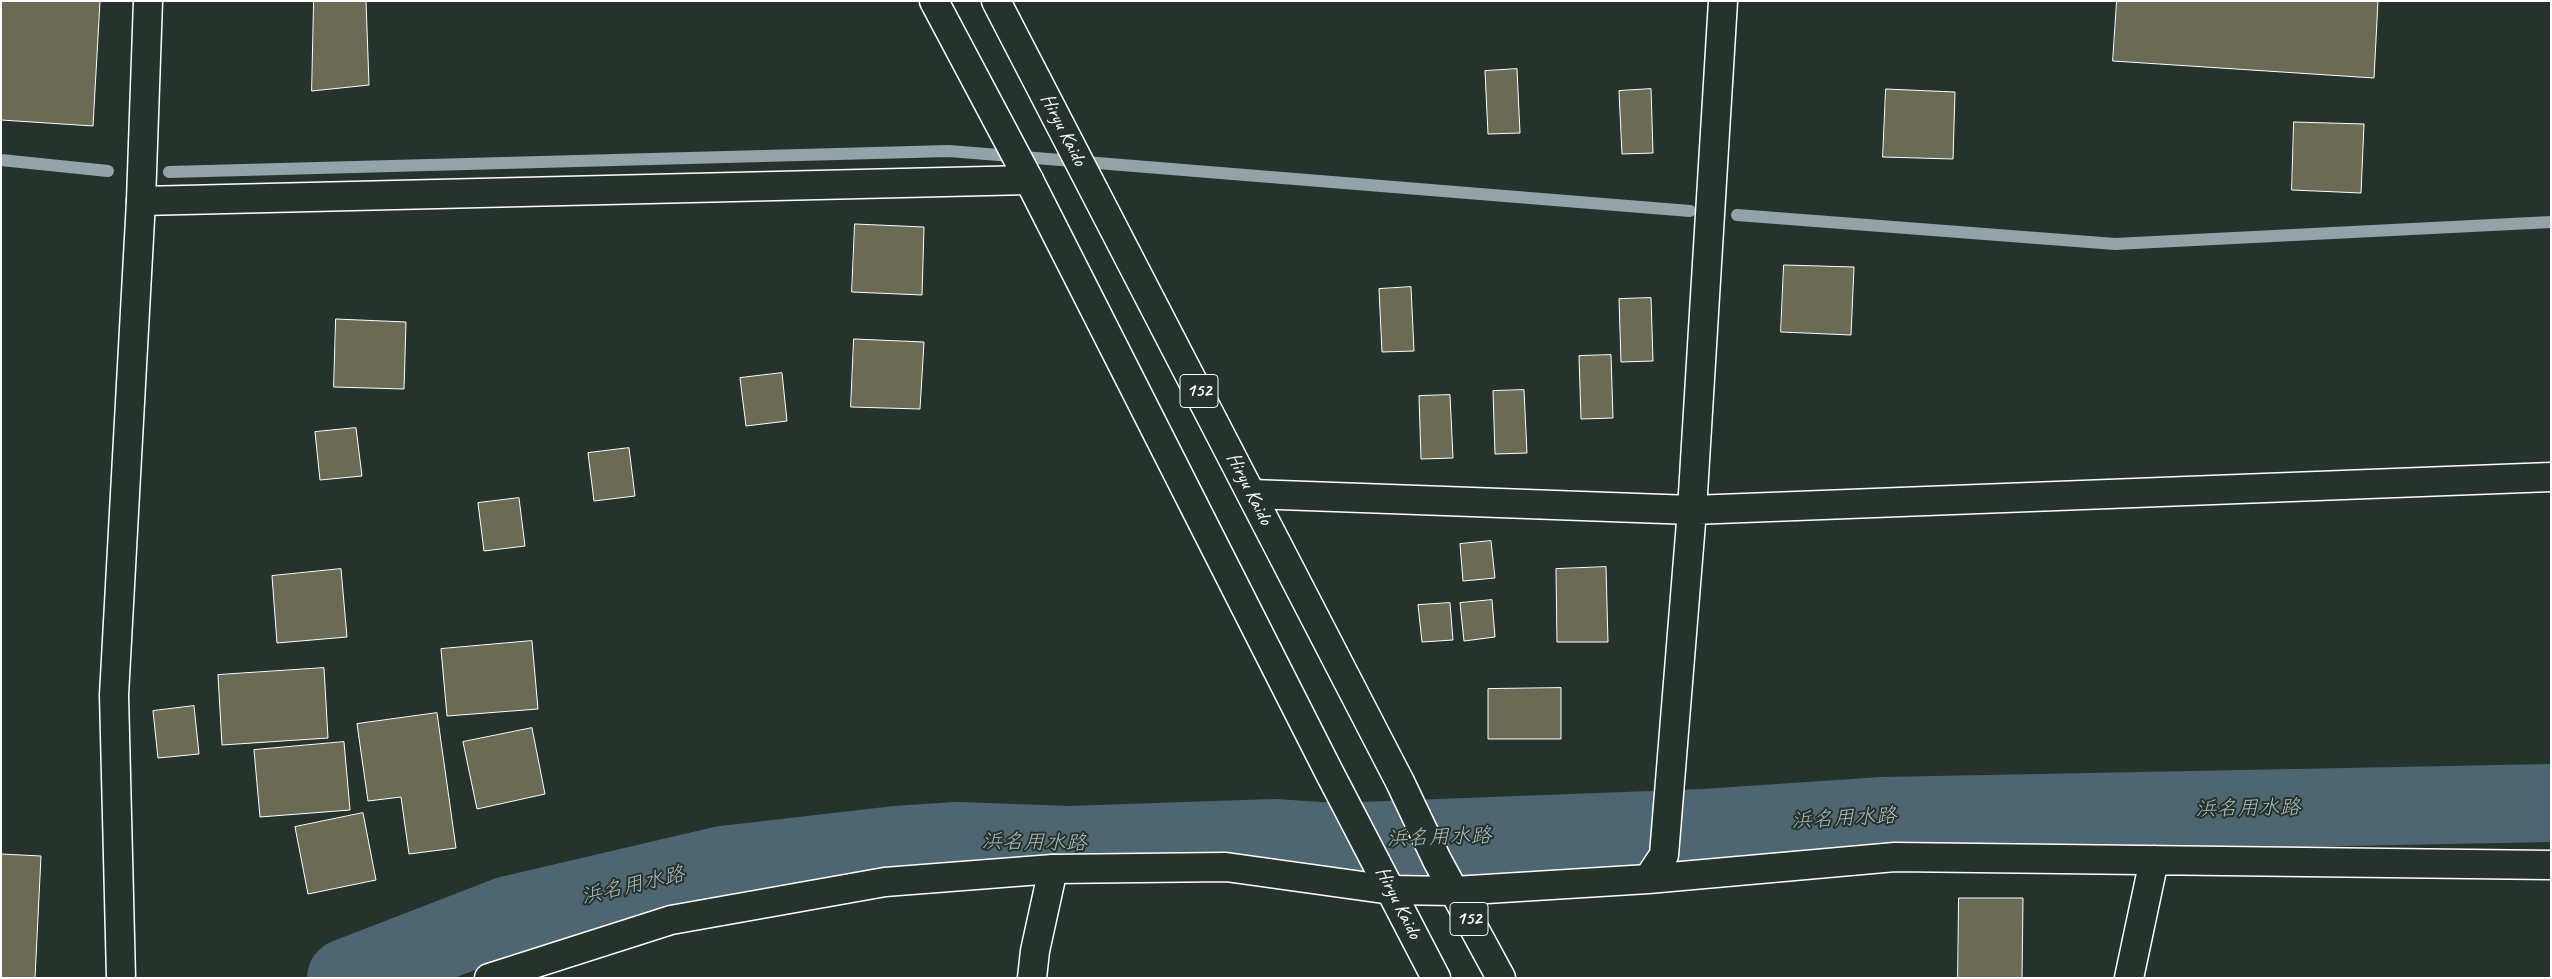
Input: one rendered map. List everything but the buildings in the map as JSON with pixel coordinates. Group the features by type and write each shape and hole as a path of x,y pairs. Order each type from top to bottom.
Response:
{"main road":[{"path":"121,978 114,695 141,202 148,1"},
{"name":"Hiryu Kaido","path":"934,1 1029,180 1328,770 1436,978"},
{"name":"Hiryu Kaido","path":"996,1 1400,782 1437,860 1501,978"},
{"path":"1648,879 1664,855 1692,510 1723,1"},
{"path":"141,202 1029,180"},
{"path":"1252,494 1692,510 2551,477"},
{"path":"489,978 671,920 885,882 1053,869 1226,867 1391,890 1454,891 1648,879 1895,857 2551,865"},
{"path":"2129,978 2154,860"},
{"path":"1032,978 1035,951 1053,869"}],"waterway":[{"path":"169,172 949,151 1690,211"},
{"path":"1,160 108,171"},
{"path":"1737,215 2115,244 2551,222"},
{"name":"浜名用水路","path":"346,978 509,915 723,865 896,845 957,841 1070,845 1274,838 1334,842 1705,828 1884,816 2551,803"}]}
